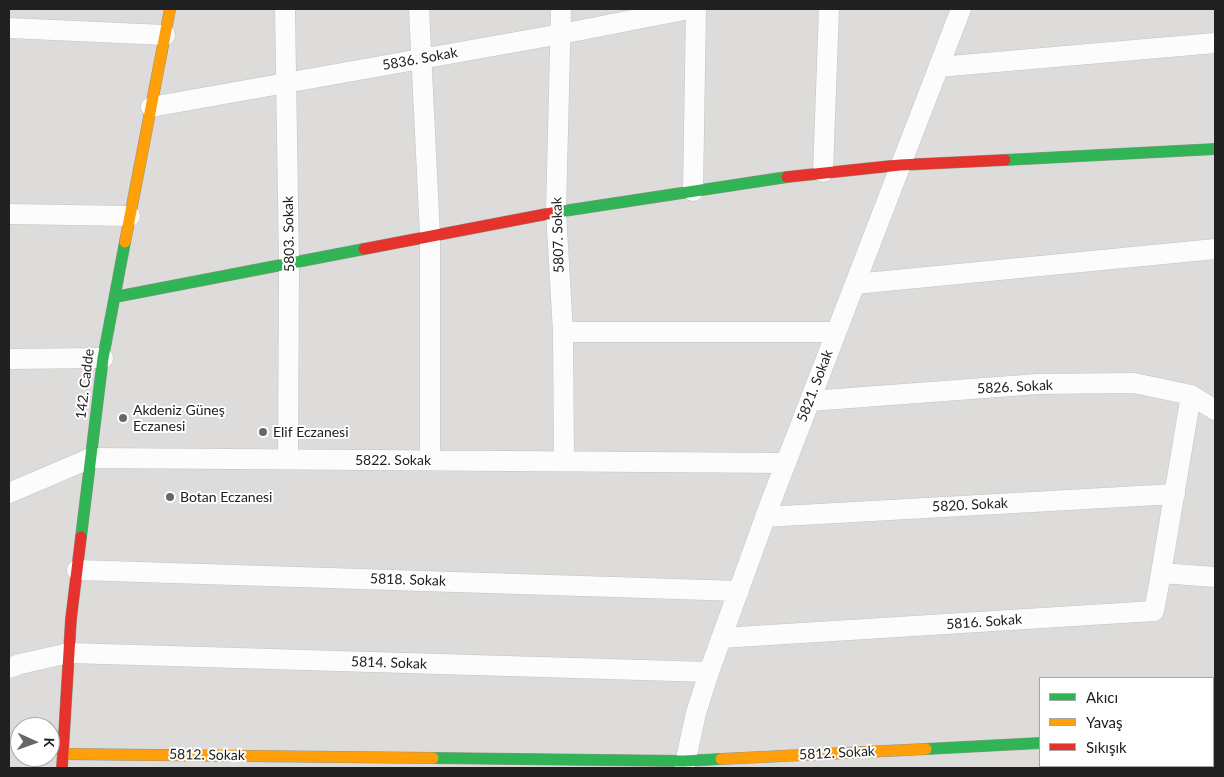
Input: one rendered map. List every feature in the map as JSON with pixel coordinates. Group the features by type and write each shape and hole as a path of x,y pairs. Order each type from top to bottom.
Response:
{"street":[{"name":"142. Cadde","path":"62,768 69,653 77,570 103,358 170,9"},
{"name":"5803. Sokak","path":"284,9 287,83 289,264 288,459"},
{"path":"419,9 430,236 430,460"},
{"name":"5807. Sokak","path":"560,9 556,212 563,332 564,461"},
{"name":"5836. Sokak","path":"151,107 561,34 689,9"},
{"path":"693,191 696,9"},
{"path":"823,172 829,9"},
{"name":"5821. Sokak","path":"684,765 709,672 765,517 961,9"},
{"path":"9,28 165,35"},
{"path":"939,67 1215,43"},
{"path":"115,297 556,212 823,172 900,165 1215,149"},
{"path":"9,214 130,216"},
{"path":"855,284 1215,249"},
{"path":"563,332 836,332"},
{"path":"9,359 103,358"},
{"name":"5826. Sokak","path":"810,401 1038,384 1134,383 1191,395 1215,410"},
{"path":"1191,395 1161,573 1215,577"},
{"name":"5822. Sokak","path":"9,493 91,458 786,463"},
{"name":"5820. Sokak","path":"765,517 1174,494"},
{"name":"5818. Sokak","path":"77,570 739,591"},
{"name":"5816. Sokak","path":"721,638 1154,611 1161,573"},
{"name":"5814. Sokak","path":"9,668 69,653 709,672"},
{"name":"5812. Sokak","path":"63,754 684,765 1039,743"}],"shaded area":[{"path":"9,9 1215,9 1215,768 9,768"}],"traffic: fast":[{"path":"1005,160 1215,149"},
{"path":"557,212 787,177"},
{"path":"81,537 103,358 125,242"},
{"path":"115,297 364,249"},
{"path":"926,749 1039,743"},
{"path":"433,758 684,761 721,759"}],"traffic: slow":[{"path":"125,242 170,9"},
{"path":"721,759 926,749"},
{"path":"63,754 433,758"}],"traffic: jam":[{"path":"787,177 900,165 1005,160"},
{"path":"364,249 557,212"},
{"path":"62,768 71,619 81,537"}],"place":[{"name":"Akdeniz Güneş Eczanesi","path":"123,418"},
{"name":"Elif Eczanesi","path":"263,432"},
{"name":"Botan Eczanesi","path":"170,497"}]}
